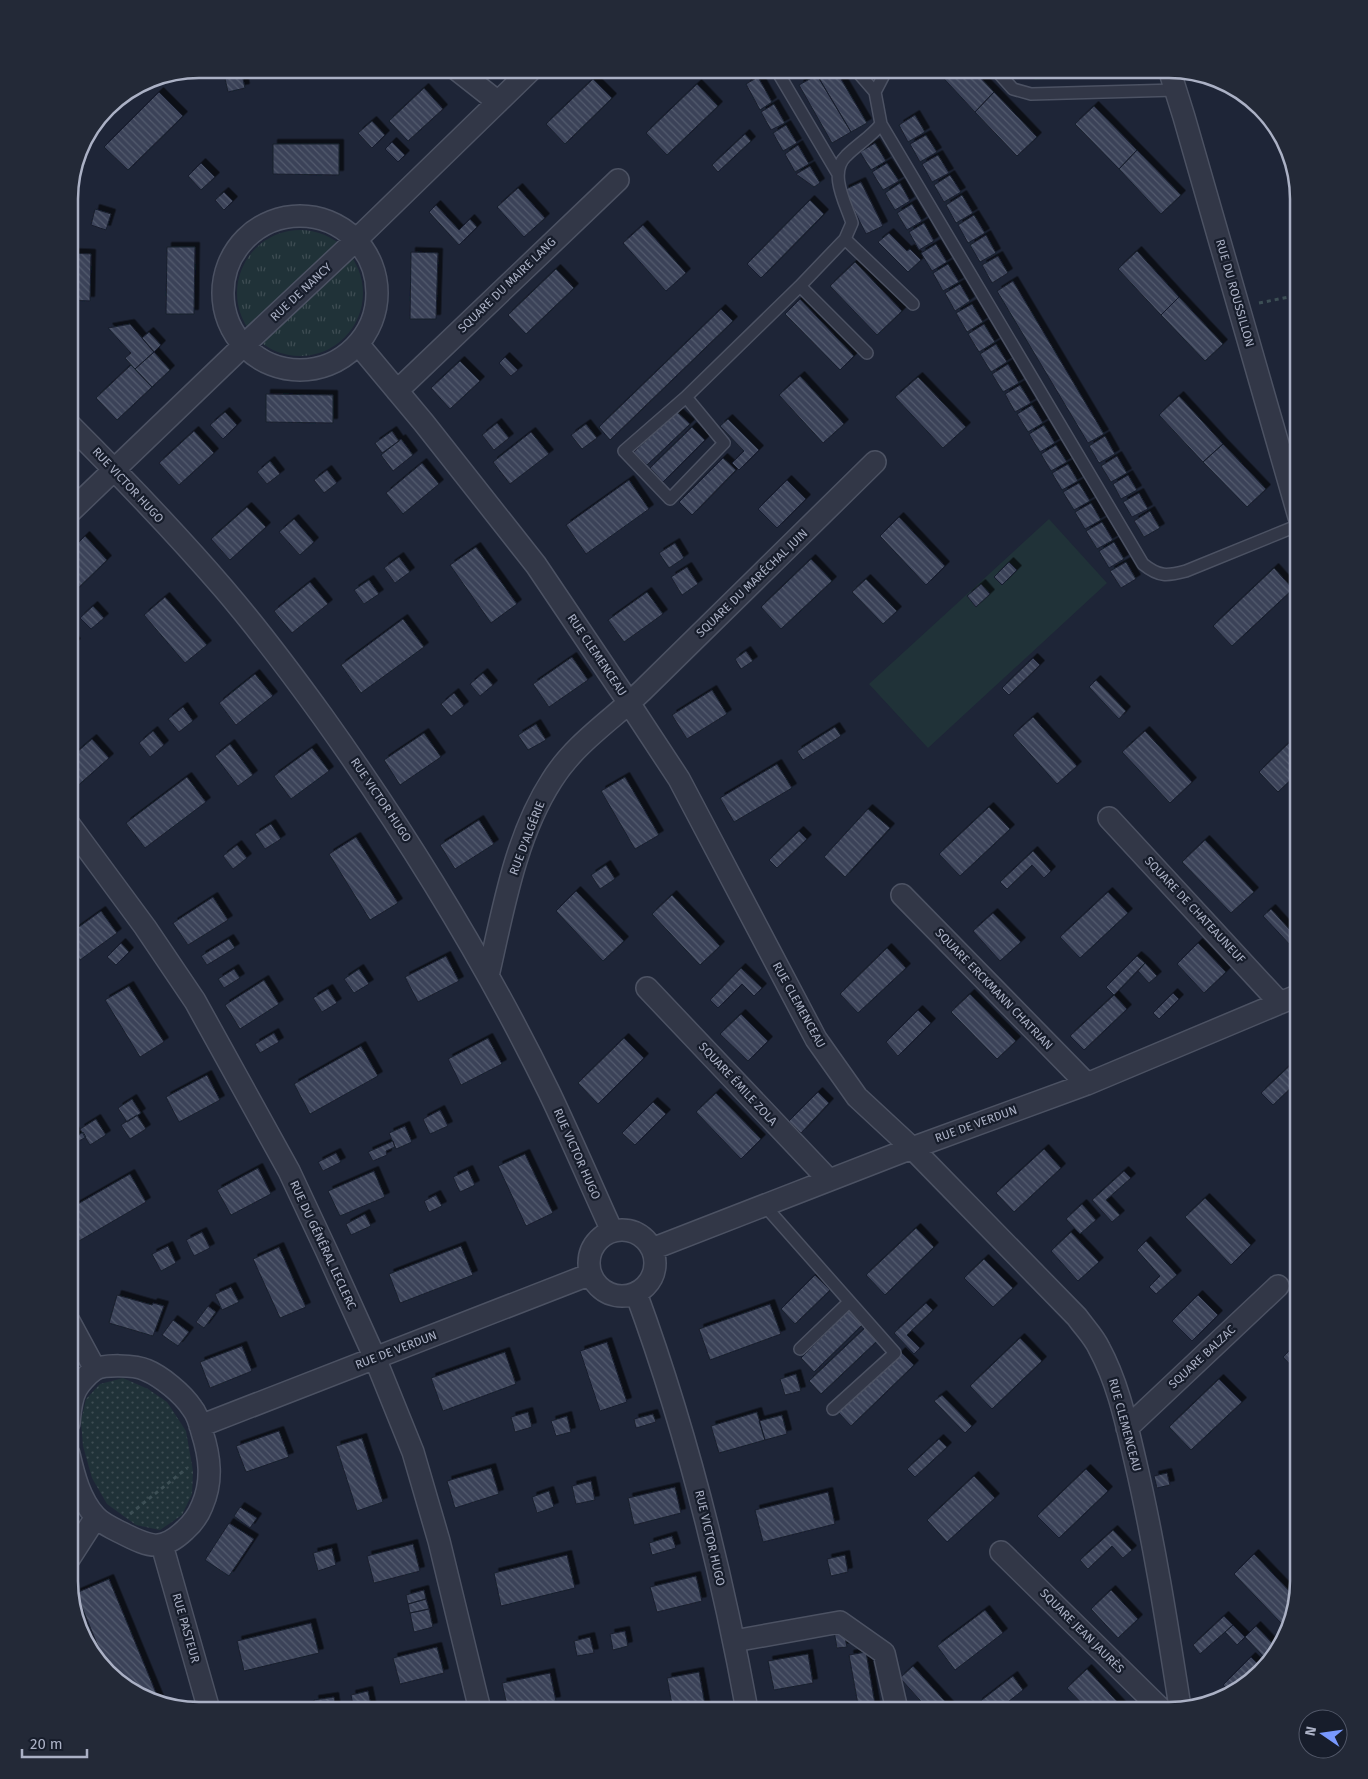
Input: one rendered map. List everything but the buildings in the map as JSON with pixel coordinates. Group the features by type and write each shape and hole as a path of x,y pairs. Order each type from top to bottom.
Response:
{"street":[{"path":"467,78 498,102"},
{"name":"RUE DE NANCY","path":"78,505 523,78"},
{"name":"RUE DU ROUSSILLON","path":"1172,78 1290,486"},
{"name":"SQUARE DU MAIRE LANG","path":"397,391 618,180"},
{"path":"290,217 314,217 337,226 356,240 369,259 376,281 376,304 370,325 358,344 335,362 322,367 301,371 279,368 260,359 243,346 230,326 224,303 224,279 232,256 248,237 267,224 290,217"},
{"name":"RUE CLEMENCEAU","path":"358,344 424,423 536,565 629,703 679,779 816,1039 858,1097 912,1148 1070,1310 1098,1346 1113,1377 1143,1494 1179,1701"},
{"name":"RUE VICTOR HUGO","path":"78,433 115,470 225,589 292,675 411,845 510,1015 550,1094 612,1231"},
{"name":"SQUARE DU MARÉCHAL JUIN","path":"629,703 875,462"},
{"name":"RUE D'ALGÉRIE","path":"488,976 516,861 534,812 552,779 578,747 629,703"},
{"name":"SQUARE DE CHATEAUNEUF","path":"1109,818 1290,999"},
{"name":"RUE DU GÉNÉRAL LECLERC","path":"78,836 140,919 195,1001 288,1170 375,1358 413,1452 434,1523 478,1702"},
{"name":"SQUARE ERCKMANN CHATRIAN","path":"902,894 1087,1084"},
{"name":"SQUARE ÉMILE ZOLA","path":"647,988 829,1180"},
{"name":"RUE DE VERDUN","path":"652,1249 912,1148 1087,1084 1290,999"},
{"path":"612,1231 631,1231 647,1241 652,1249 655,1259 651,1279 644,1288 636,1293 620,1296 604,1291 596,1284 591,1274 589,1257 597,1241 612,1231"},
{"name":"RUE DE VERDUN","path":"200,1426 591,1274"},
{"name":"SQUARE BALZAC","path":"1127,1428 1278,1286"},
{"name":"RUE VICTOR HUGO","path":"636,1293 660,1357 699,1491 734,1641 745,1702"},
{"path":"78,1338 95,1369"},
{"path":"78,1388 95,1369 122,1365 145,1369 168,1384 192,1408 208,1451 210,1466 208,1486 203,1504 195,1520 174,1540 162,1545 149,1545 104,1522 82,1496 78,1483"},
{"path":"78,1549 104,1522"},
{"name":"RUE PASTEUR","path":"162,1545 207,1702"},
{"name":"SQUARE JEAN JAURÈS","path":"1002,1552 1154,1702"},
{"path":"734,1641 840,1622 884,1653 895,1702"}],"lane":[{"path":"686,397 724,443 670,499 624,451 686,397 800,286 844,239 852,223 840,187 838,174 781,78"},
{"path":"863,78 875,92 881,124 1143,564 1153,572 1168,576 1186,571 1290,529"},
{"path":"875,92 882,78"},
{"path":"1003,78 1013,89 1031,94 1176,90"},
{"path":"838,174 844,157 872,135 881,124"},
{"path":"844,239 912,304"},
{"path":"800,286 867,353"},
{"path":"765,1206 895,1353 833,1409"},
{"path":"800,1349 849,1302"}],"path":[{"path":"1239,308 1290,297"},
{"path":"104,1522 208,1451"}],"green space":[{"path":"1033,78 1052,78 1035,80"},
{"path":"300,230 324,235 344,249 358,269 363,293 358,317 344,337 324,351 300,356 276,351 256,337 242,317 237,293 242,269 256,249 276,235"},
{"path":"1049,519 1107,583 928,748 869,684"},
{"path":"123,1378 148,1389 167,1402 186,1431 193,1471 192,1494 182,1515 160,1530 136,1525 107,1504 92,1478 83,1446 81,1421 86,1399 100,1384"}]}
